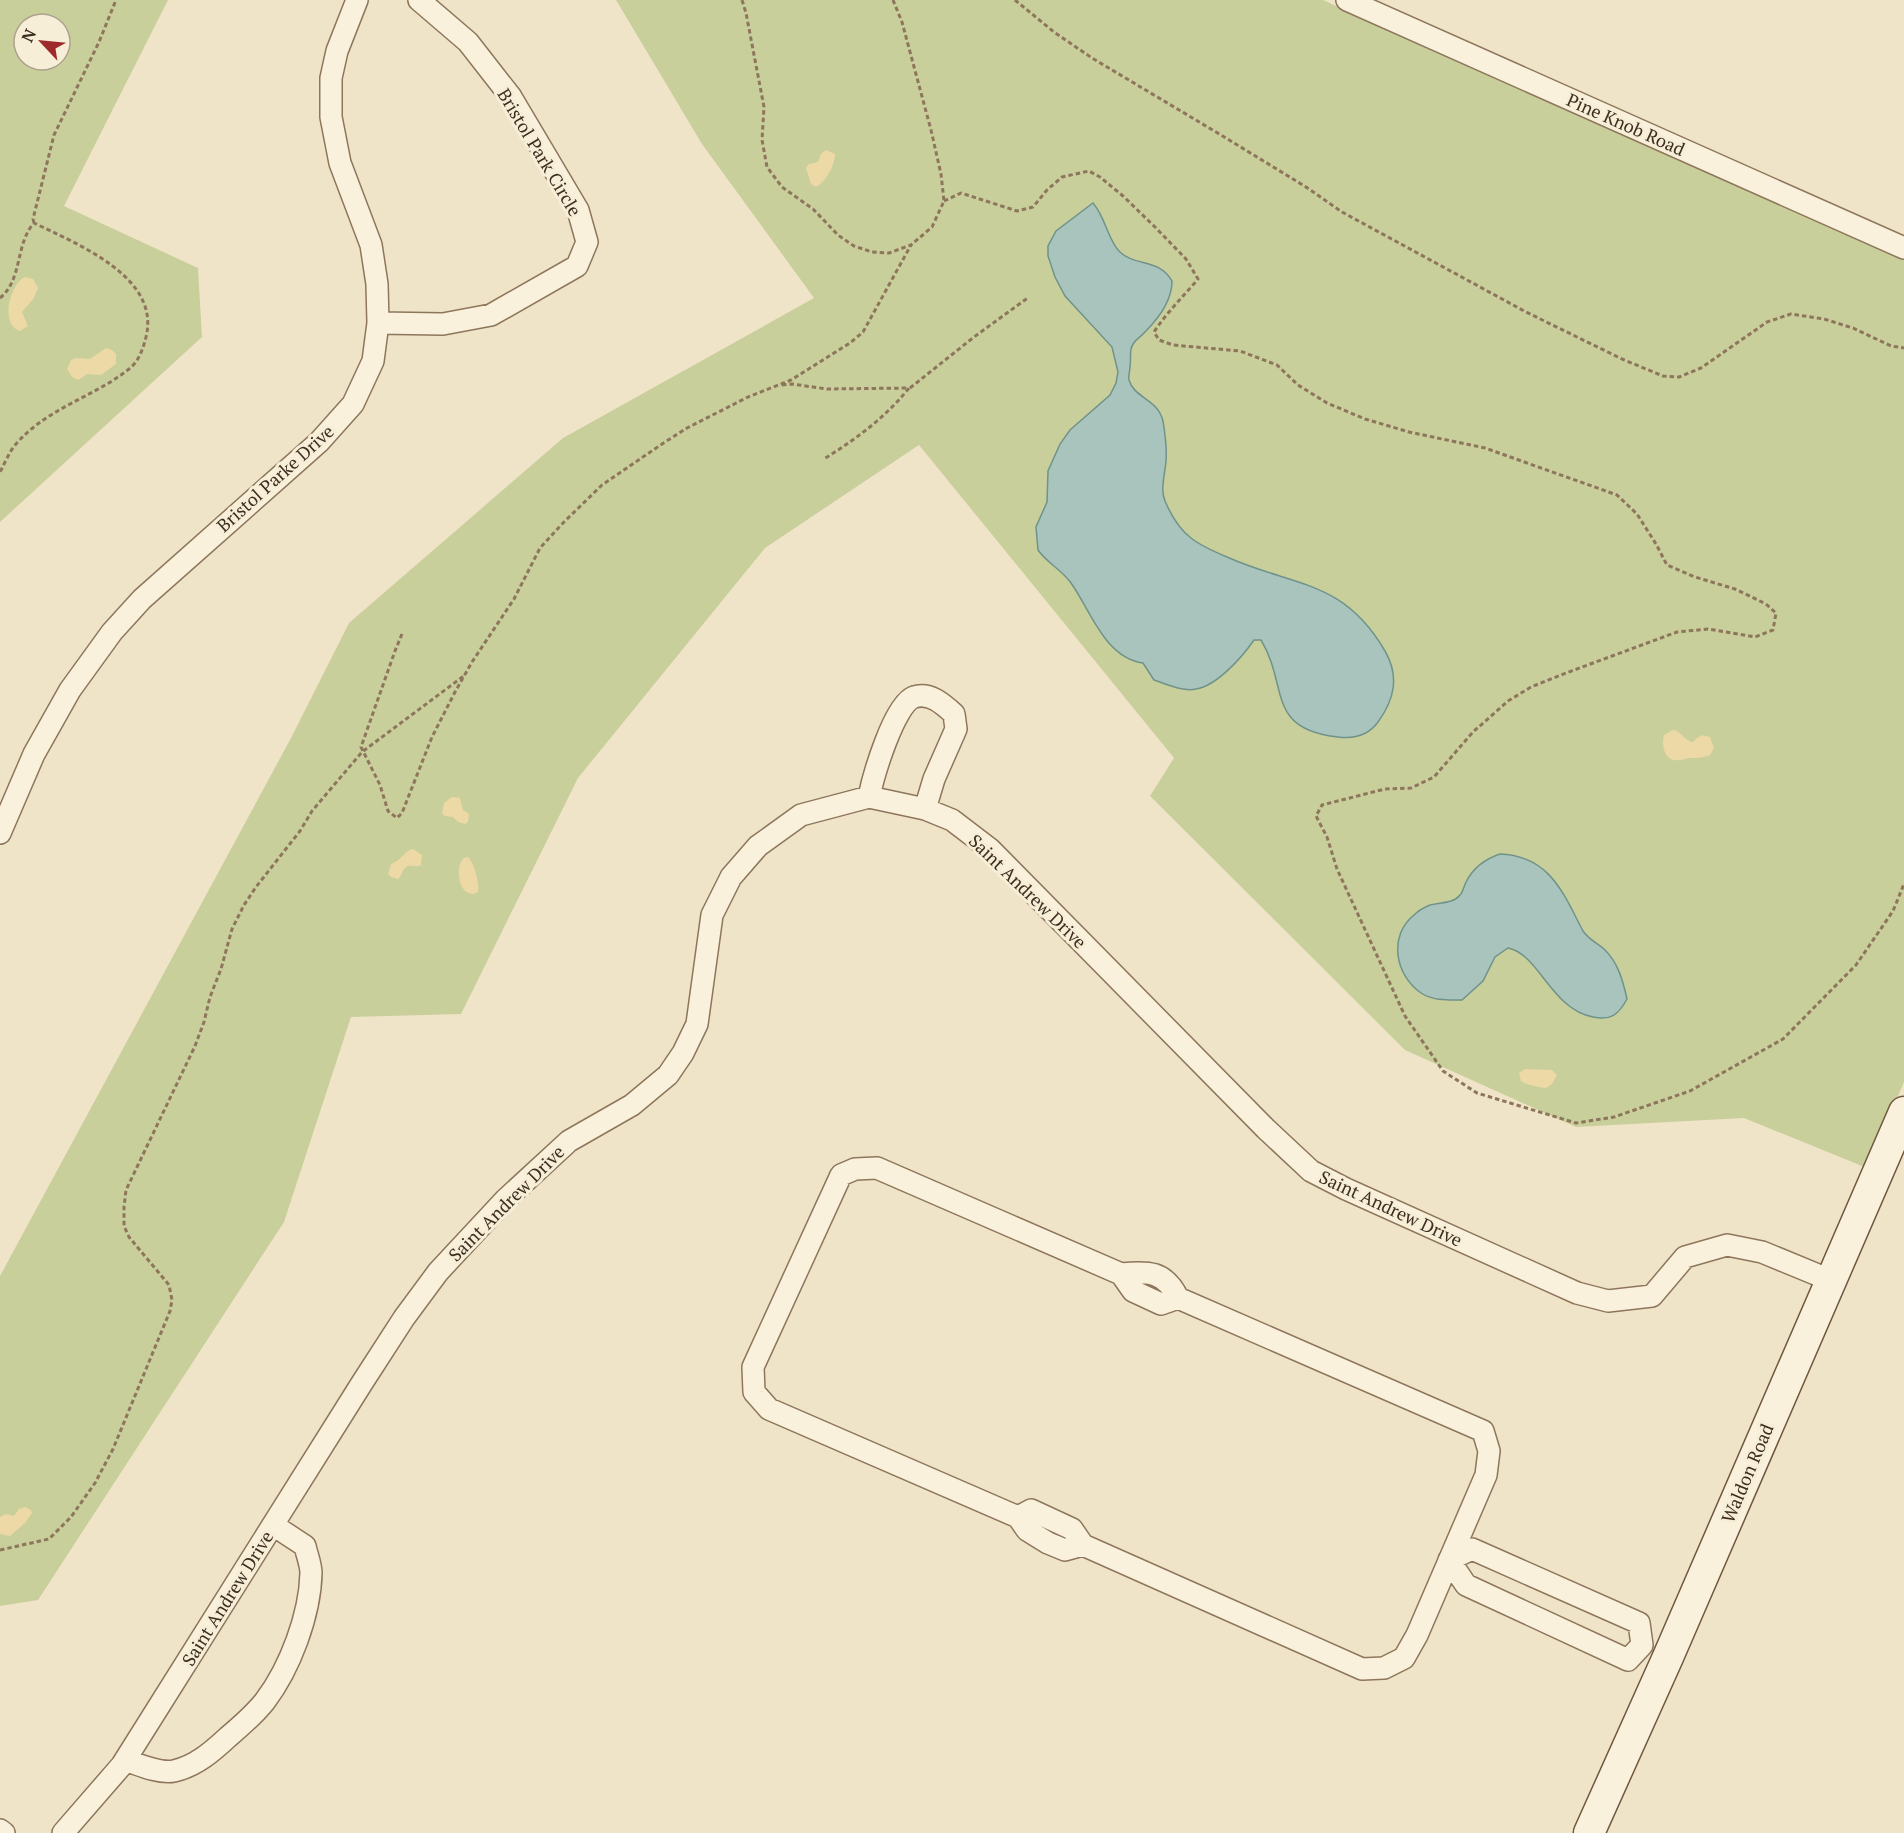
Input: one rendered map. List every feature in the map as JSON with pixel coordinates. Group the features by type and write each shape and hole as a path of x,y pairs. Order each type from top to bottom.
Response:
{"street":[{"name":"Bristol Parke Drive","path":"0,833 34,754 70,690 112,632 142,599 319,442 353,404 373,361 378,323 377,284 371,245 340,163 331,117 331,78 337,51 357,0"},
{"name":"Bristol Park Circle","path":"378,323 443,324 491,315 577,266 587,242 579,210 511,97 468,42 418,0"},
{"name":"Pine Knob Road","path":"1347,0 1904,248"},
{"path":"869,797 874,773 898,713 912,698 924,696 938,700 954,714 956,729 934,779 925,809"},
{"name":"Saint Andrew Drive","path":"63,1833 125,1761 404,1318 438,1272 506,1199 569,1141 632,1105 668,1075 683,1053 697,1024 712,915 731,877 759,846 801,815 869,797 925,809 952,820 990,849 1266,1129 1311,1171 1577,1293 1608,1300 1652,1296 1685,1257 1727,1245 1762,1252 1830,1280"},
{"name":"Waldon Road","path":"1589,1833 1668,1657 1904,1112"},
{"path":"1449,1560 1466,1585 1628,1660 1642,1645 1640,1623 1472,1549 1449,1560 1417,1635 1404,1658 1384,1668 1362,1669 1083,1545 1065,1550 1048,1543 1027,1530 1018,1517 769,1409 753,1392 753,1367 841,1174 855,1168 877,1168 1121,1274 1146,1272 1171,1284 1178,1298 1483,1431 1489,1451 1486,1475 1449,1560"},
{"path":"125,1761 172,1772 192,1764 212,1752 249,1719 278,1681 292,1652 304,1616 311,1572 305,1546 273,1525"},
{"path":"1642,1645 1668,1657"},
{"path":"0,1830 4,1833"}],"path":[{"path":"34,223 33,219 54,135 104,33 116,0"},
{"path":"742,0 764,107 762,140 766,167 782,187 813,209 838,235 854,246 872,252 889,253 911,245 932,226 944,201 941,174 931,130 902,22 893,0"},
{"path":"1015,0 1054,32 1092,58 1306,187 1342,212 1526,312 1622,359 1663,376 1679,377 1701,368 1767,322 1791,314 1824,319 1853,328 1891,346 1904,348"},
{"path":"944,201 961,193 1017,212 1033,207 1062,177 1089,171 1107,183 1147,219 1186,259 1198,279 1168,312 1154,332 1159,340 1173,345 1240,351 1277,365 1298,385 1327,403 1365,419 1409,432 1485,448 1617,495 1637,514 1667,565 1695,577 1735,589 1766,604 1776,613 1773,630 1755,637 1708,629 1677,632 1540,684 1508,701 1473,732 1434,777 1410,788 1385,789 1322,806 1316,816 1328,837 1337,869 1405,1016 1443,1071 1478,1093 1576,1123 1614,1117 1690,1091 1783,1039 1856,965 1893,910 1904,884"},
{"path":"0,298 12,283 18,269 27,230 34,223"},
{"path":"0,472 15,445 34,428 64,406 111,383 132,366 143,350 148,330 146,305 134,285 100,256 34,223"},
{"path":"402,634 361,747 380,784 388,811 397,818 402,813 432,737 465,675 514,599 540,548 602,485 687,428 791,380 850,344 863,332 911,245"},
{"path":"824,459 869,429 909,389 1029,297"},
{"path":"777,385 792,384 827,389 909,389"},
{"path":"0,1550 49,1539 71,1516 95,1483 113,1449 170,1311 172,1300 169,1285 139,1250 124,1226 126,1190 195,1046 232,929 244,905 300,831 312,811 363,752 465,675"}],"green space":[{"path":"0,0 168,0 64,206 198,268 202,337 0,522"},
{"path":"616,0 1323,0 1904,260 1904,1082 1867,1168 1744,1118 1576,1127 1405,1050 1150,796 1174,758 919,445 765,548 578,778 461,1014 351,1017 284,1222 38,1600 0,1606 0,1276 291,738 349,623 563,438 814,298 702,144"}],"sand":[{"path":"826,150 835,154 833,163 829,173 816,187 811,184 806,168 809,164 818,162 821,154"},
{"path":"25,277 33,279 38,288 34,298 22,312 28,326 20,331 10,321 9,305 19,281"},
{"path":"106,348 116,354 116,364 101,375 87,374 78,380 72,377 67,369 71,360 90,359"},
{"path":"1673,730 1693,742 1701,736 1710,737 1714,748 1710,755 1705,757 1671,759 1665,753 1663,739 1664,735"},
{"path":"452,797 460,798 463,810 469,814 468,822 465,824 442,813 444,803"},
{"path":"413,849 422,855 421,865 406,867 398,879 391,877 388,874 391,864"},
{"path":"468,857 474,868 478,884 478,892 472,894 463,888 459,876 461,863 464,858"},
{"path":"1525,1069 1552,1070 1557,1075 1552,1084 1546,1088 1529,1085 1521,1081 1519,1073"},
{"path":"25,1507 32,1513 25,1523 10,1536 0,1534 0,1517 6,1514 14,1516 19,1509"}],"water":[{"path":"1093,203 1120,252 1133,260 1161,269 1172,281 1170,295 1163,309 1132,346 1129,377 1132,386 1156,408 1163,421 1166,456 1163,492 1170,511 1183,530 1199,544 1251,567 1315,588 1352,610 1369,628 1390,661 1394,679 1391,697 1384,714 1370,731 1355,737 1338,737 1315,732 1299,725 1289,715 1283,703 1269,657 1261,640 1254,640 1229,669 1204,687 1186,689 1154,680 1143,663 1130,659 1109,643 1071,583 1038,550 1036,527 1047,502 1048,471 1060,444 1070,430 1110,395 1118,372 1112,347 1065,296 1048,256 1048,246 1056,231"},
{"path":"1500,854 1517,856 1543,869 1561,890 1585,934 1604,949 1613,960 1622,979 1627,999 1614,1015 1605,1018 1593,1017 1566,1004 1528,960 1519,952 1508,948 1495,957 1483,981 1462,1000 1426,996 1405,976 1398,955 1398,944 1400,934 1406,924 1426,907 1457,898 1476,868 1484,861"}]}
